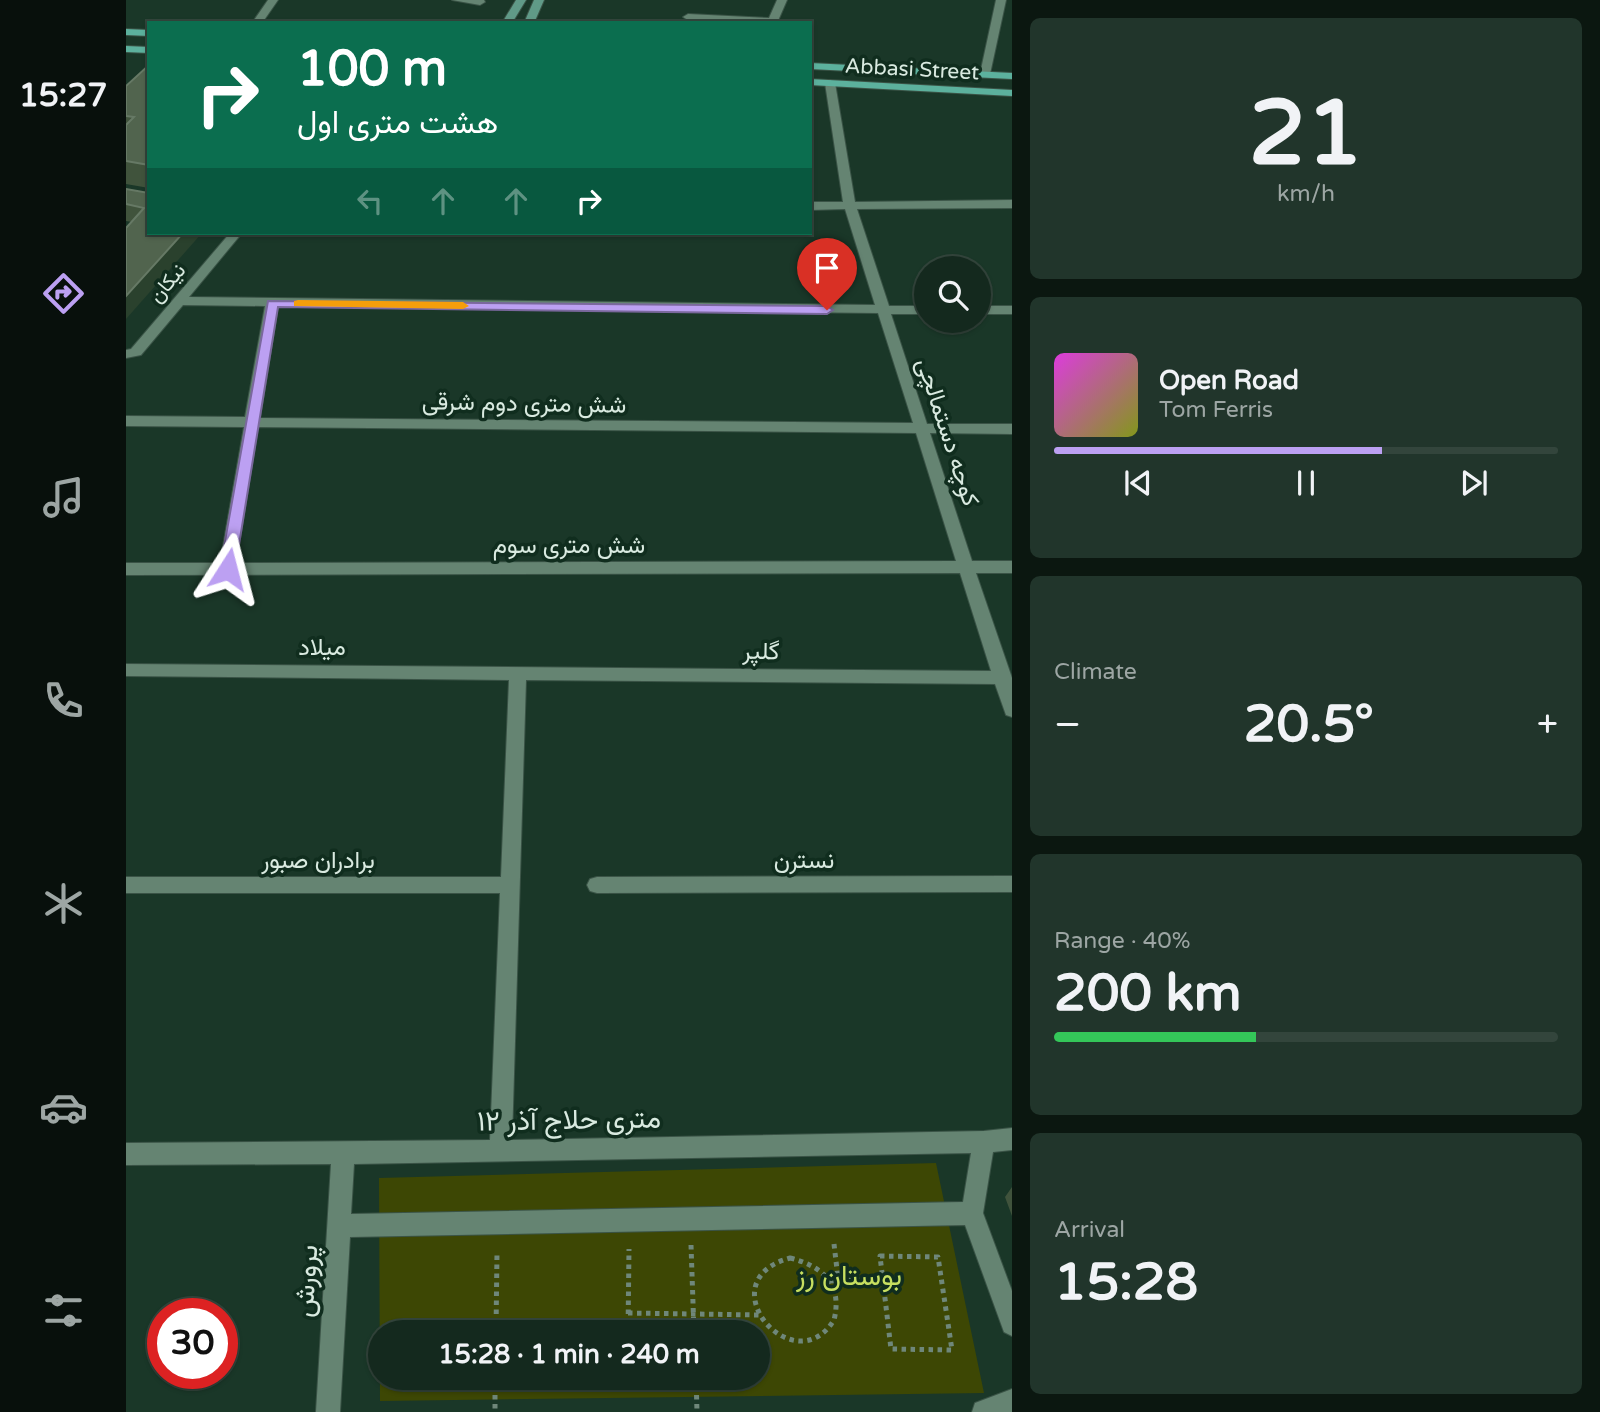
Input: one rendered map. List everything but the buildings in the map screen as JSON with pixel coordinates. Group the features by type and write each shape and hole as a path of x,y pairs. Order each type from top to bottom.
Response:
{"main road":[{"path":"508,21 521,0"},
{"path":"530,21 539,0"},
{"path":"126,32 147,33"},
{"path":"126,48 147,50"},
{"name":"Abbasi Street","path":"812,66 1012,76"},
{"name":"Abbasi Street","path":"812,82 1012,93"}],"street":[{"path":"258,21 273,0"},
{"path":"457,0 480,2"},
{"path":"772,21 782,0"},
{"path":"985,74 1001,0"},
{"path":"688,17 755,21"},
{"name":"کوچه دستمالچی","path":"830,83 850,206 1012,710"},
{"path":"812,206 1012,204"},
{"name":"نیکان","path":"126,354 136,352 234,235"},
{"path":"180,301 914,310"},
{"path":"228,569 272,303"},
{"path":"991,310 1012,310"},
{"name":"شش متری دوم شرقی","path":"126,421 922,431 1012,429"},
{"name":"شش متری سوم","path":"126,569 1012,567"},
{"name":"میلاد","path":"126,670 518,672"},
{"path":"501,1149 518,672"},
{"name":"گلپر","path":"518,672 1003,678"},
{"name":"نسترن","path":"597,885 1012,884"},
{"name":"برادران صبور","path":"126,885 510,885"},
{"name":"۱۲ متری حلاج آذر","path":"126,1154 344,1155 501,1149 984,1142 1012,1139"},
{"path":"984,1142 972,1213 1012,1324"},
{"name":"پرورش","path":"328,1412 344,1155"},
{"path":"341,1226 972,1213"},
{"path":"984,1412 1012,1401"}],"path":[{"path":"691,1219 694,1320"},
{"path":"628,1320 630,1220"},
{"path":"496,1320 498,1223"},
{"path":"880,1256 938,1257 952,1350 891,1349 881,1279 880,1256"},
{"path":"790,1258 813,1264 830,1281 836,1304 830,1327 812,1341 788,1341 767,1328 759,1315 755,1306 755,1283 769,1265 790,1258"},
{"path":"830,1281 838,1278 881,1279"},
{"path":"628,1312 759,1315"},
{"path":"495,1390 495,1412"},
{"path":"696,1390 697,1412"}],"green space":[{"name":"بوستان رز","path":"936,1163 984,1393 380,1401 380,1390 770,1390 770,1320 380,1320 379,1178"}],"slow traffic":[{"path":"298,303 463,306"}],"route":[{"path":"228,569 272,303 827,310"}]}
